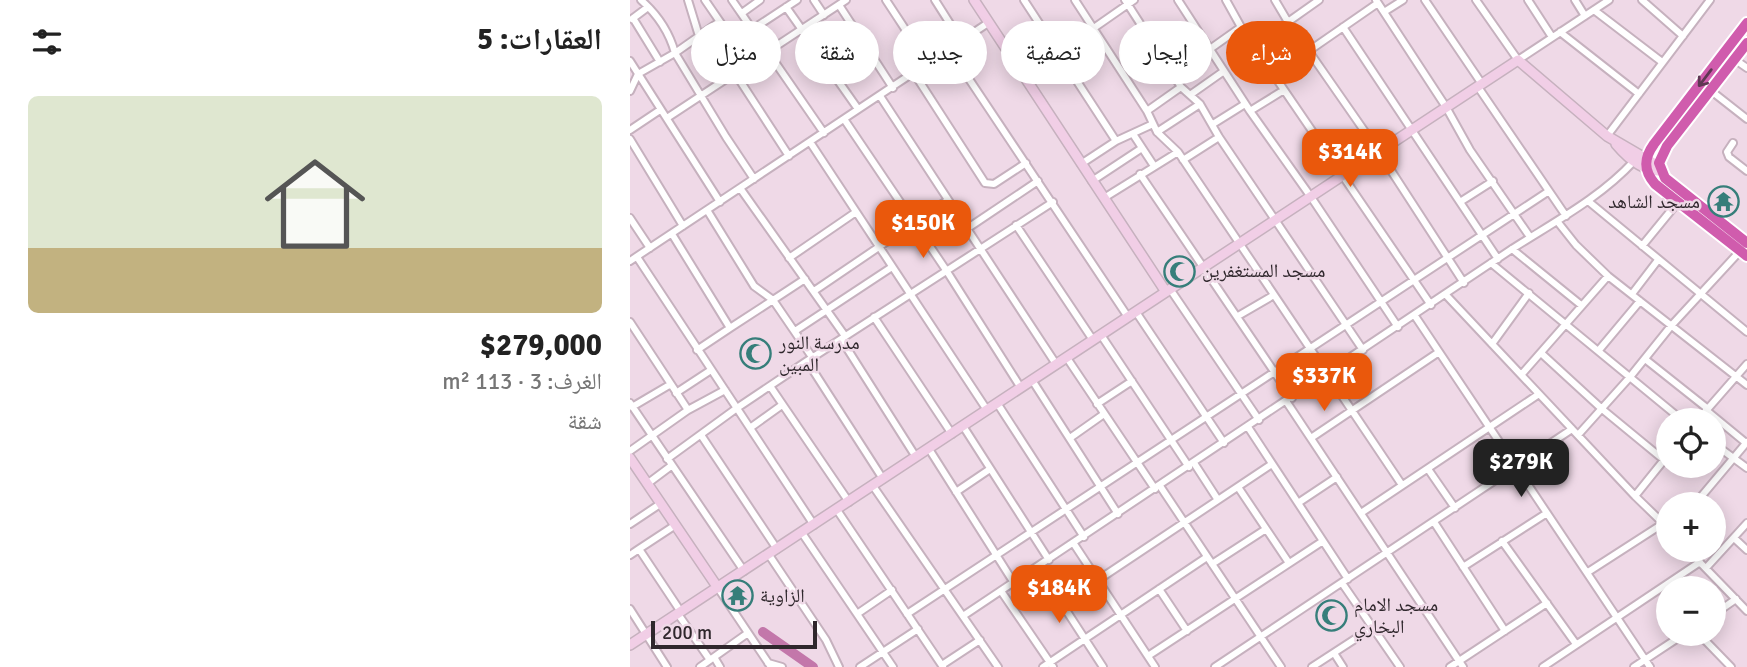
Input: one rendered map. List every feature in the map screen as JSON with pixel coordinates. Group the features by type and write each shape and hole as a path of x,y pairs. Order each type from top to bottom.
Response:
{"highway":[{"path":"1745,250 1654,184 1646,163 1654,144 1747,23"},
{"path":"1745,250 1665,178 1660,167 1667,146 1747,43"}],"street":[{"path":"641,0 671,37 675,52 754,179"},
{"path":"688,0 694,21"},
{"path":"705,0 718,21"},
{"path":"732,0 748,21"},
{"path":"742,13 760,0"},
{"path":"765,21 797,0"},
{"path":"814,0 824,15"},
{"path":"815,21 846,0"},
{"path":"886,0 900,21"},
{"path":"935,0 948,21"},
{"path":"974,0 1001,42"},
{"path":"1024,0 1037,21"},
{"path":"1075,0 1088,21"},
{"path":"1178,0 1192,21"},
{"path":"1226,0 1238,21"},
{"path":"1289,21 1319,0"},
{"path":"1384,12 1403,0"},
{"path":"1425,0 1566,216"},
{"path":"1476,0 1518,61 1634,161 1660,167"},
{"path":"1528,0 1552,37"},
{"path":"1575,0 1586,16"},
{"path":"630,645 1609,0"},
{"path":"1642,0 1683,36"},
{"path":"1101,21 1129,1 1181,87 1200,104 1219,137 1363,350"},
{"path":"1277,1 1287,21"},
{"path":"1610,138 1706,1"},
{"path":"1316,45 1377,2 1446,107 1469,150 1530,237"},
{"path":"839,5 849,21"},
{"path":"648,7 632,19 660,62"},
{"path":"786,7 796,21"},
{"path":"1594,10 1662,62"},
{"path":"1343,27 1460,202 1495,261 1667,408"},
{"path":"1560,32 1639,94"},
{"path":"630,91 638,74 691,41"},
{"path":"1105,47 1147,111 1157,132 1178,152 1402,485"},
{"path":"1212,52 1398,327"},
{"path":"1734,59 1747,68"},
{"path":"630,61 720,202"},
{"path":"1316,61 1379,152 1464,283"},
{"path":"879,68 892,88"},
{"path":"781,70 824,133"},
{"path":"1190,95 1224,71"},
{"path":"667,118 718,84"},
{"path":"742,84 789,156"},
{"path":"841,84 858,109"},
{"path":"630,261 898,84"},
{"path":"921,84 985,183 994,184 1026,163"},
{"path":"973,84 1224,443"},
{"path":"1029,84 1092,181 1259,420"},
{"path":"1078,84 1116,141"},
{"path":"1280,84 1431,305"},
{"path":"1147,111 1181,87"},
{"path":"1250,111 1284,90"},
{"path":"1710,90 1747,119"},
{"path":"880,96 1056,364"},
{"path":"1157,132 1200,104"},
{"path":"1213,124 1245,104"},
{"path":"630,130 660,110"},
{"path":"844,119 946,270 1021,388"},
{"path":"1081,164 1116,141 1153,124"},
{"path":"1133,134 1154,166"},
{"path":"1183,160 1219,137"},
{"path":"1610,138 1646,163"},
{"path":"630,139 684,226"},
{"path":"810,142 987,410"},
{"path":"1733,143 1727,152 1729,158 1747,171"},
{"path":"1092,181 1142,148"},
{"path":"1104,198 1178,152"},
{"path":"963,616 1530,237 1566,216 1588,201 1634,161"},
{"path":"1140,174 1275,372 1311,438 1461,664"},
{"path":"968,228 1038,181"},
{"path":"1460,202 1493,181"},
{"path":"740,188 827,309 916,457"},
{"path":"907,614 1549,191"},
{"path":"814,291 948,200"},
{"path":"1588,201 1747,332"},
{"path":"667,459 809,359 1053,202"},
{"path":"1642,246 1678,202"},
{"path":"707,211 754,286 773,300 795,331 809,359 883,479"},
{"path":"789,258 856,212"},
{"path":"630,218 650,248"},
{"path":"1557,221 1576,245 1608,276 1747,385"},
{"path":"1016,225 1097,338 1132,381 1171,441 1218,500"},
{"path":"672,234 730,328"},
{"path":"1512,249 1581,305"},
{"path":"1578,435 1671,326 1745,250"},
{"path":"637,257 814,525"},
{"path":"1632,294 1658,260"},
{"path":"795,331 892,267"},
{"path":"1521,375 1608,276"},
{"path":"697,350 805,279"},
{"path":"1492,344 1530,293"},
{"path":"1238,316 1274,295"},
{"path":"1446,295 1656,517"},
{"path":"1598,350 1640,301"},
{"path":"1415,316 1650,667"},
{"path":"874,317 952,434"},
{"path":"630,322 688,410"},
{"path":"1311,438 1439,352"},
{"path":"1541,353 1602,409 1656,450"},
{"path":"1066,358 1137,463 1185,523 1281,667"},
{"path":"1645,359 1705,408"},
{"path":"1709,408 1747,364"},
{"path":"676,393 711,370"},
{"path":"1032,380 1118,514"},
{"path":"1097,404 1132,381"},
{"path":"671,384 631,405 744,572"},
{"path":"769,386 849,502"},
{"path":"630,451 688,410 725,390"},
{"path":"1361,513 1539,394"},
{"path":"997,403 1084,537"},
{"path":"750,428 782,405"},
{"path":"1070,438 1104,414"},
{"path":"963,426 1049,560"},
{"path":"1705,492 1747,443 1726,426"},
{"path":"1248,427 1323,541 1372,628 1400,667"},
{"path":"1215,667 1572,429"},
{"path":"701,435 826,640 839,667"},
{"path":"929,449 1014,583"},
{"path":"1726,452 1747,468"},
{"path":"630,458 770,665 782,667"},
{"path":"1098,580 1272,464"},
{"path":"647,484 671,466"},
{"path":"956,492 990,469"},
{"path":"1427,469 1455,508"},
{"path":"1634,496 1656,469"},
{"path":"1298,503 1337,477"},
{"path":"873,486 998,667"},
{"path":"1238,487 1289,563"},
{"path":"630,524 660,504"},
{"path":"837,510 942,666 980,640"},
{"path":"1463,568 1547,513"},
{"path":"1434,522 1505,631"},
{"path":"1543,667 1616,617 1703,565 1747,523"},
{"path":"630,555 674,526"},
{"path":"1212,565 1266,529"},
{"path":"1588,572 1656,532"},
{"path":"802,533 893,667"},
{"path":"1734,538 1747,550"},
{"path":"1148,656 1323,541"},
{"path":"1502,541 1576,644"},
{"path":"1074,544 1155,667"},
{"path":"639,549 680,613 720,667"},
{"path":"1043,667 1052,664 1207,557"},
{"path":"1700,562 1747,611"},
{"path":"1038,567 1103,667"},
{"path":"1159,589 1187,631"},
{"path":"858,614 891,590"},
{"path":"1001,592 1052,664"},
{"path":"1726,606 1736,599"},
{"path":"1450,667 1461,664 1547,603"},
{"path":"630,609 667,667"},
{"path":"1312,667 1372,628"},
{"path":"860,667 918,629"},
{"path":"700,667 748,633"},
{"path":"1634,667 1666,646"},
{"path":"1711,646 1731,667"},
{"path":"1334,653 1343,667"}],"waterway":[{"path":"763,632 813,667"}],"place":[{"name":"مسجد الشاهد","path":"1723,202"},
{"name":"مسجد المستغفرين","path":"1179,271"},
{"name":"مدرسة النور المبين","path":"756,354"},
{"name":"الزاوية","path":"737,596"},
{"name":"مسجد الامام البخاري","path":"1331,616"}]}
